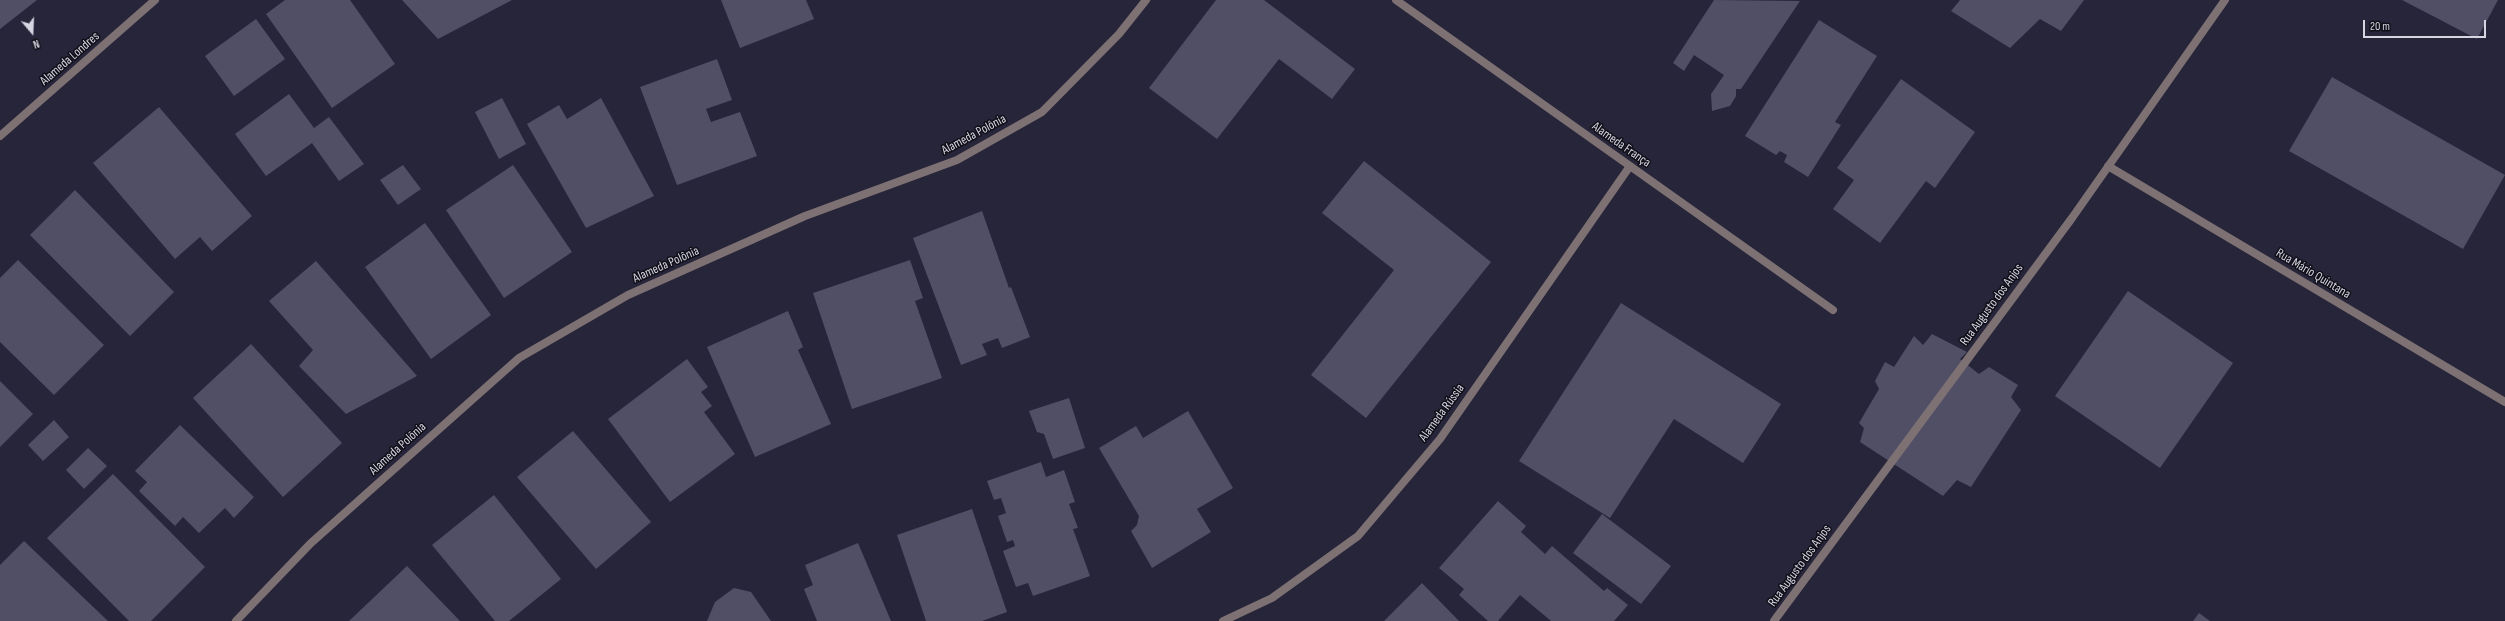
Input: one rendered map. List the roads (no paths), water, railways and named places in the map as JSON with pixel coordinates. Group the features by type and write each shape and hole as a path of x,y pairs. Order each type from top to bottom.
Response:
{"street":[{"name":"Alameda Londres","path":"0,136 156,0"},
{"name":"Alameda Polônia","path":"236,621 311,543 519,358 628,295 806,216 957,160 1042,112 1119,34 1146,0"},
{"name":"Alameda França","path":"1396,0 1833,310"},
{"name":"Rua Augusto dos Anjos","path":"1774,621 2108,166 2225,0"},
{"name":"Alameda Rússia","path":"1223,621 1272,598 1358,536 1440,439 1630,166"},
{"name":"Rua Mário Quintana","path":"2108,166 2505,402"}]}
